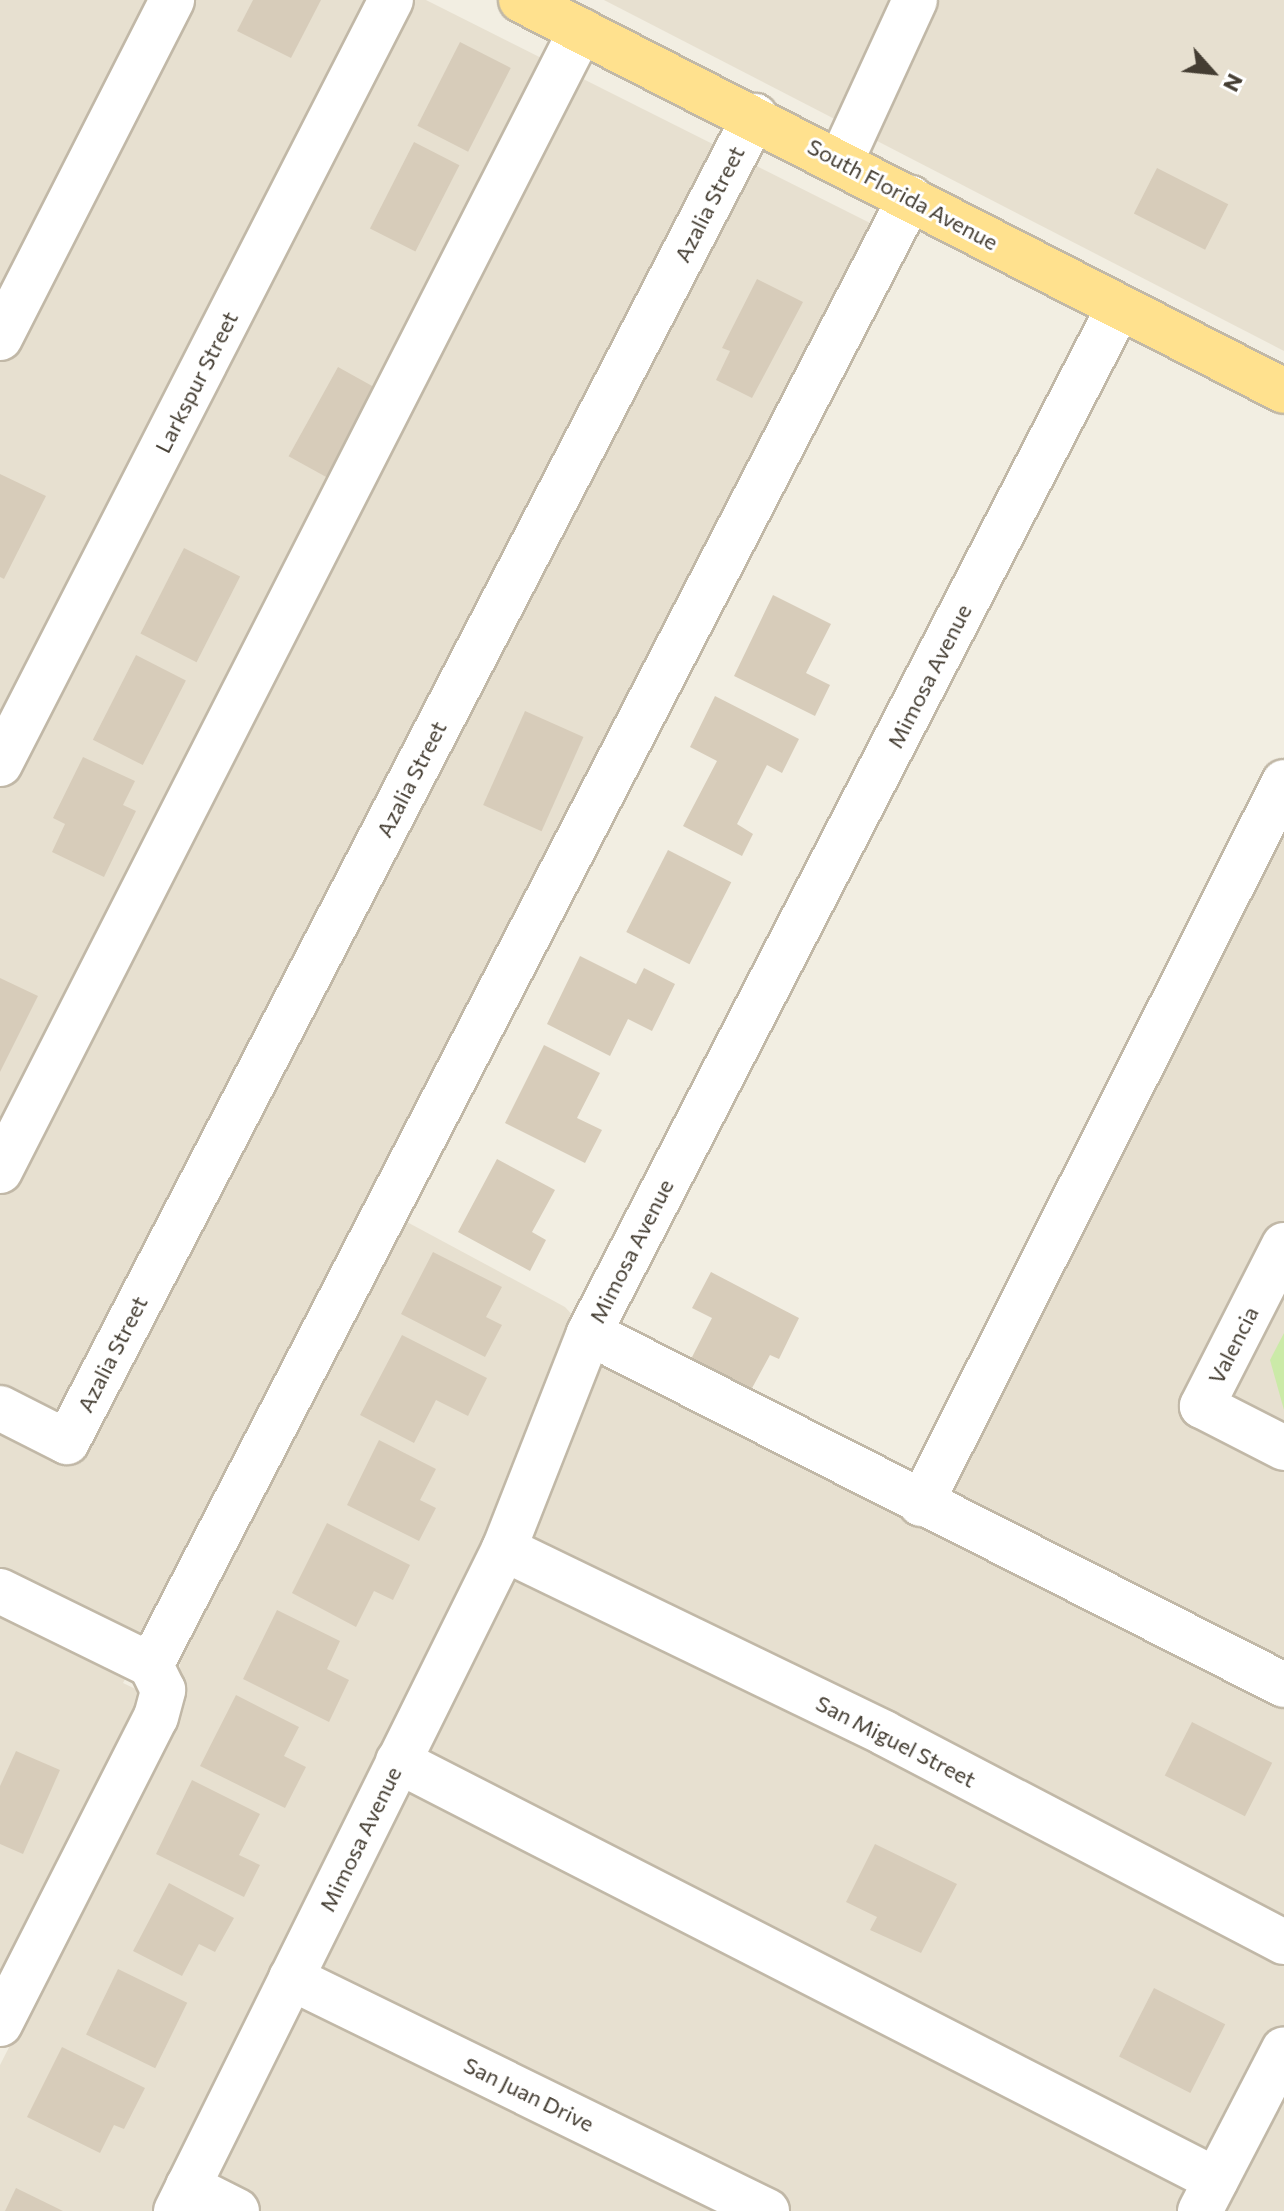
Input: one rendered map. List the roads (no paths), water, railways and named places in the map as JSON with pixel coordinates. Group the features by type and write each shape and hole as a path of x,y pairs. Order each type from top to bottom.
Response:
{"main road":[{"name":"South Florida Avenue","path":"521,0 755,116 1284,391"}],"street":[{"path":"0,338 172,0"},
{"name":"Larkspur Street","path":"0,764 391,0"},
{"path":"841,161 915,0"},
{"path":"0,1171 581,30"},
{"name":"Azalia Street","path":"0,1408 67,1442 755,116"},
{"path":"151,1665 910,198"},
{"name":"Mimosa Avenue","path":"182,2199 504,1549 589,1333 1119,307"},
{"path":"921,1504 1284,782"},
{"name":"Valencia","path":"1284,1245 1202,1406 1284,1448"},
{"path":"589,1333 921,1504 1284,1685"},
{"name":"San Miguel Street","path":"504,1549 884,1733 1284,1942"},
{"path":"0,1591 151,1665 163,1690 156,1717 0,2024"},
{"path":"398,1761 1208,2195 1284,2049"},
{"name":"San Juan Drive","path":"291,1978 767,2211"},
{"path":"182,2199 237,2211"}]}
